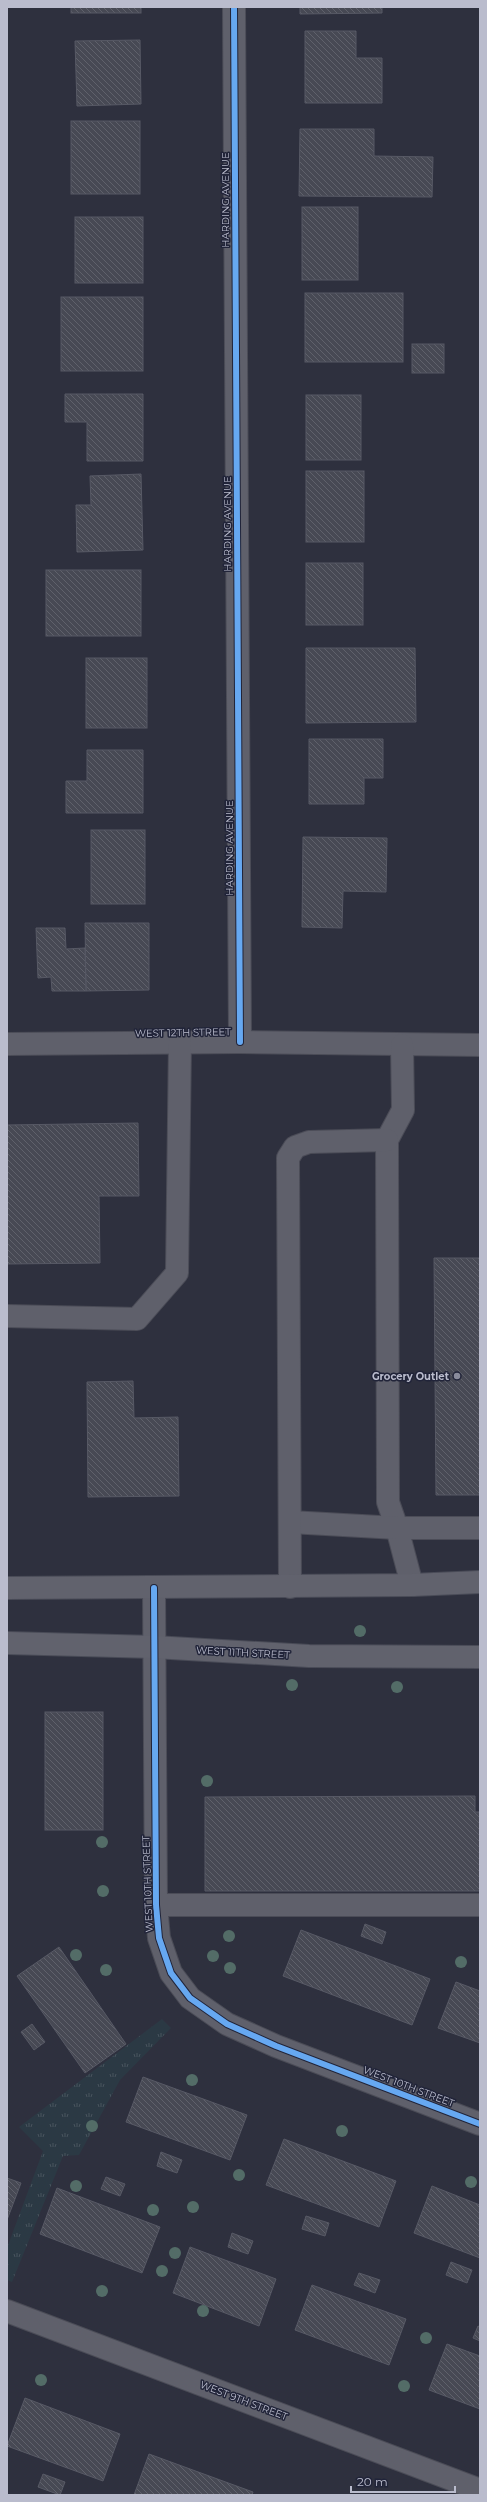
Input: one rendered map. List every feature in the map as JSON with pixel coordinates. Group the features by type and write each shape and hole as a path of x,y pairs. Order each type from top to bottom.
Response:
{"main road":[{"path":"7,1588 290,1587 412,1585 480,1582"},
{"name":"WEST 11TH STREET","path":"7,1643 154,1647 309,1656 480,1657"}],"street":[{"name":"HARDING AVENUE","path":"234,7 240,1042"},
{"path":"7,1316 137,1319 177,1272 180,1042"},
{"name":"WEST 12TH STREET","path":"7,1044 240,1042 480,1045"},
{"path":"402,1045 403,1110 387,1140 388,1502 398,1528 412,1585"},
{"path":"290,1587 288,1158 295,1147 309,1142 387,1140"},
{"path":"290,1522 398,1528 480,1528"},
{"name":"WEST 10TH STREET","path":"154,1588 156,1905 159,1938 171,1973 190,1998 227,2024 276,2046 480,2124"},
{"path":"156,1905 480,1905"},
{"name":"WEST 9TH STREET","path":"7,2311 480,2490"}],"green space":[{"path":"162,2019 171,2028 120,2080 79,2155 63,2156 12,2282 7,2280 7,2248 43,2151 19,2127"}],"building":[{"path":"71,7 141,7 141,13 71,13"},
{"path":"300,7 382,7 382,13 300,14"},
{"path":"305,31 356,31 356,58 382,58 382,103 305,103"},
{"path":"140,40 141,104 77,106 75,41"},
{"path":"71,121 140,121 140,194 71,194"},
{"path":"300,129 374,129 374,156 433,157 432,197 299,196"},
{"path":"302,207 358,207 358,280 302,280"},
{"path":"75,217 143,217 143,283 75,283"},
{"path":"305,293 403,293 403,362 305,362"},
{"path":"61,297 143,297 143,371 61,371"},
{"path":"412,344 444,344 444,373 412,373"},
{"path":"65,394 143,394 143,461 87,461 87,422 65,422"},
{"path":"306,395 361,395 361,460 306,460"},
{"path":"306,471 364,471 364,542 306,542"},
{"path":"141,474 143,550 77,552 76,505 91,505 90,476"},
{"path":"306,563 363,563 363,625 306,625"},
{"path":"46,570 141,570 141,636 46,636"},
{"path":"306,648 415,648 416,722 306,723"},
{"path":"86,658 147,658 147,728 86,728"},
{"path":"309,739 383,739 383,778 364,778 364,804 309,804"},
{"path":"87,750 143,750 143,813 66,813 66,781 87,781"},
{"path":"91,830 145,830 145,904 91,904"},
{"path":"303,837 387,838 386,892 343,891 342,928 302,927"},
{"path":"85,923 149,923 149,990 86,991"},
{"path":"36,928 65,928 66,949 85,948 86,991 52,991 51,977 38,978"},
{"path":"138,1123 139,1196 99,1196 100,1263 7,1264 7,1125"},
{"name":"Grocery Outlet","path":"434,1258 480,1258 480,1495 436,1495"},
{"path":"133,1381 134,1418 178,1417 179,1496 88,1497 87,1382"},
{"path":"45,1712 103,1712 103,1830 45,1830"},
{"path":"475,1796 475,1812 480,1812 480,1891 205,1891 205,1797"},
{"path":"365,1924 386,1932 382,1944 361,1936"},
{"path":"301,1930 430,1979 412,2025 283,1976"},
{"path":"59,1947 126,2044 85,2073 17,1976"},
{"path":"456,1982 480,1991 480,2043 438,2028"},
{"path":"32,2024 45,2042 34,2050 21,2032"},
{"path":"143,2077 247,2115 230,2160 126,2122"},
{"path":"284,2139 396,2181 379,2227 266,2185"},
{"path":"161,2152 182,2160 177,2173 157,2166"},
{"path":"106,2177 125,2184 120,2196 101,2189"},
{"path":"7,2178 21,2183 7,2220"},
{"path":"432,2186 480,2205 480,2258 414,2233"},
{"path":"57,2188 160,2227 142,2273 40,2234"},
{"path":"306,2216 329,2223 325,2236 302,2229"},
{"path":"232,2233 253,2241 248,2254 228,2247"},
{"path":"190,2247 276,2279 259,2326 173,2293"},
{"path":"451,2262 472,2270 467,2283 446,2275"},
{"path":"359,2273 380,2280 375,2293 354,2285"},
{"path":"312,2285 406,2319 389,2365 295,2330"},
{"path":"478,2326 480,2327 480,2341 473,2338"},
{"path":"447,2344 480,2356 480,2409 429,2390"},
{"path":"25,2398 120,2434 103,2481 7,2446"},
{"path":"149,2454 253,2492 252,2495 134,2495"},
{"path":"43,2474 65,2482 60,2495 38,2487"}],"cycle path":[{"path":"234,7 240,1042"},
{"path":"154,1588 156,1905 159,1938 171,1973 190,1998 227,2024 276,2046 480,2124"}],"place":[{"name":"Grocery Outlet","path":"457,1376"}]}
